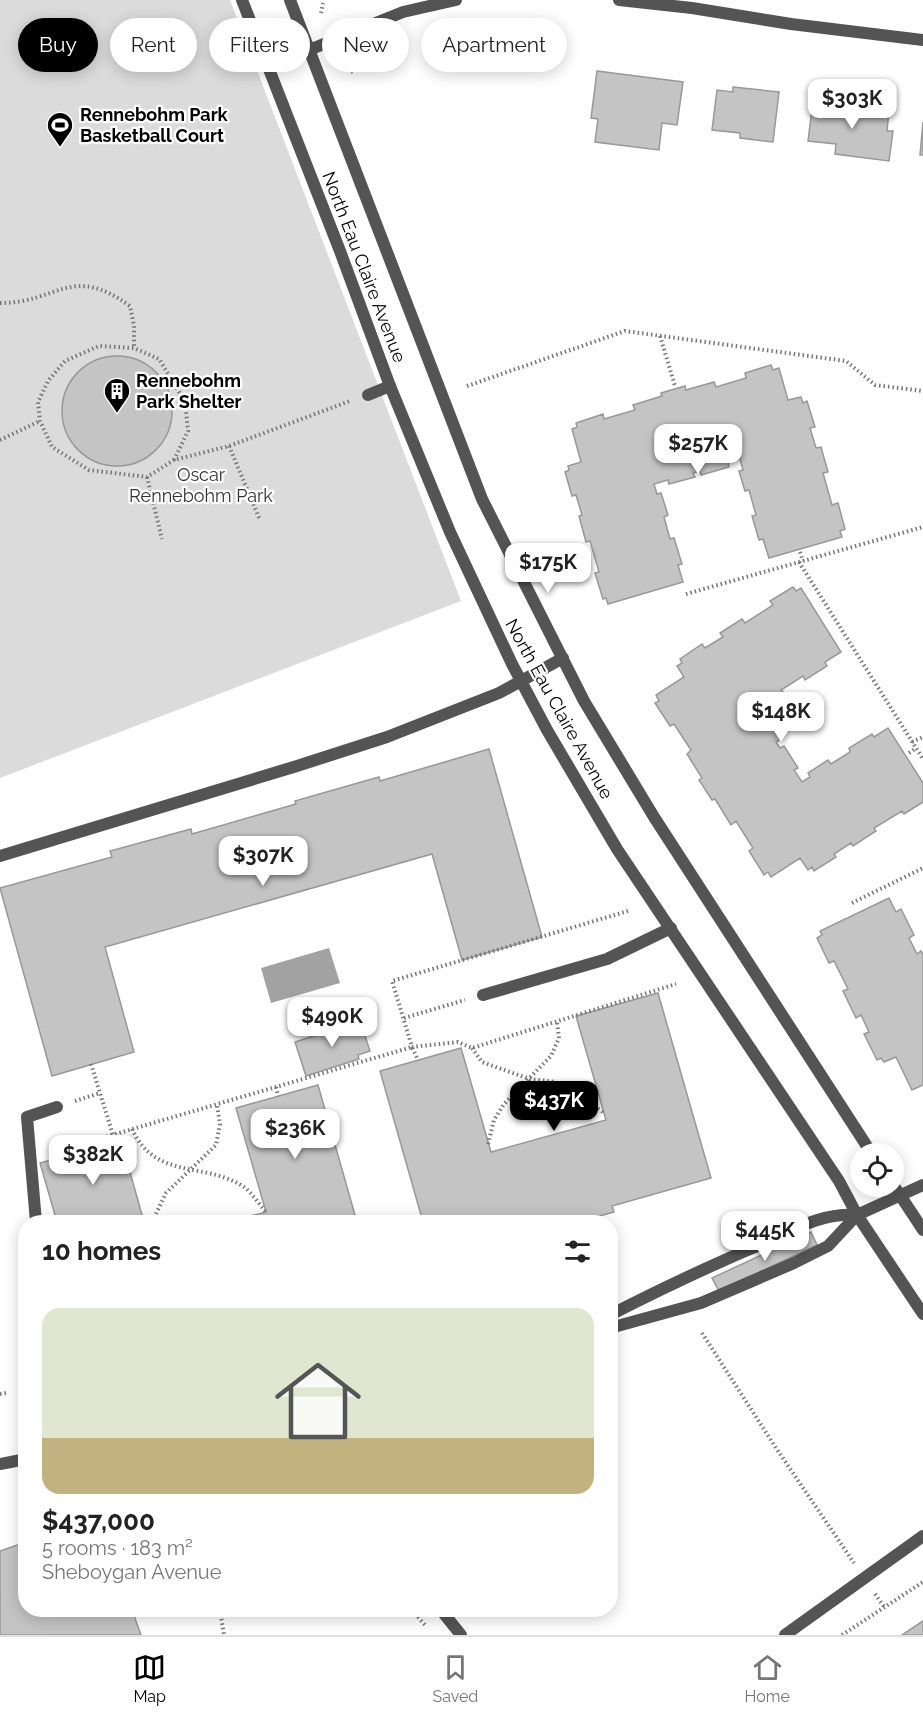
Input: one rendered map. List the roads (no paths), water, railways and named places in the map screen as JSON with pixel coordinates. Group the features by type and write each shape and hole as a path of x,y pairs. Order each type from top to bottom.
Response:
{"street":[{"name":"North Eau Claire Avenue","path":"242,0 249,18"},
{"name":"North Eau Claire Avenue","path":"290,0 297,18"},
{"path":"310,49 403,12 456,0"},
{"path":"619,0 691,4 791,24 923,40"},
{"name":"North Eau Claire Avenue","path":"310,52 482,499 595,720 642,798 865,1143"},
{"name":"North Eau Claire Avenue","path":"269,72 340,251 390,386 450,532 476,592 521,681 617,849 839,1180 857,1215 923,1314"},
{"path":"368,395 390,386"},
{"path":"0,856 297,766 387,736 499,693 563,658"},
{"path":"483,995 607,960 671,928"},
{"path":"34,1215 27,1117 57,1107"},
{"path":"904,1189 923,1185"},
{"path":"618,1326 702,1302 828,1246 857,1215 887,1197"},
{"path":"901,1197 923,1230"},
{"path":"618,1311 713,1264 820,1218 841,1214 857,1215"},
{"path":"0,1464 18,1461"},
{"path":"785,1635 923,1536"},
{"path":"445,1617 455,1633"}],"place":[{"name":"Rennebohm Park Basketball Court","path":"60,148"},
{"name":"Rennebohm Park Shelter","path":"117,414"}],"park label":[{"name":"Oscar Rennebohm Park","path":"201,485"}]}
